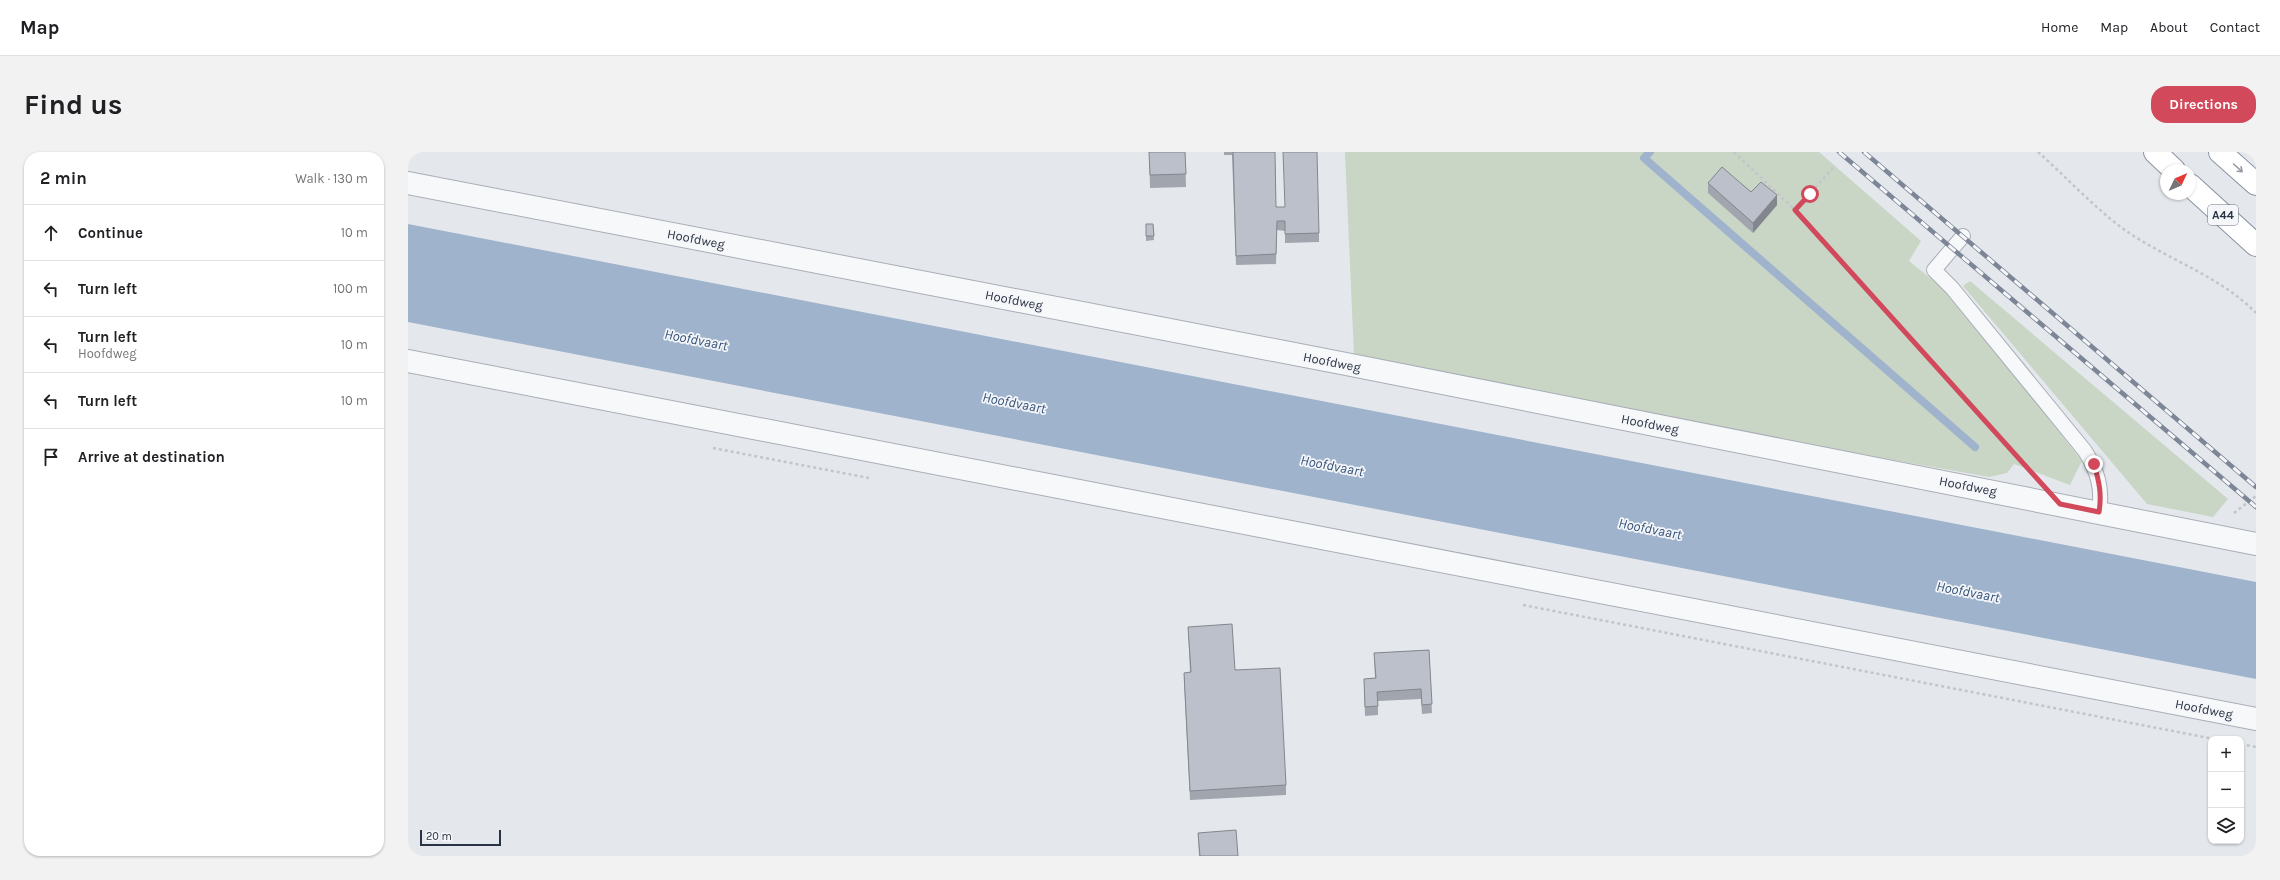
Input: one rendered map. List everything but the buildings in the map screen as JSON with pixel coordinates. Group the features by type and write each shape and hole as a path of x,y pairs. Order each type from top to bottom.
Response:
{"highway":[{"path":"2155,152 2168,164"},
{"path":"2220,152 2256,184"},
{"name":"A44","path":"2196,190 2256,245"}],"street":[{"name":"Hoofdweg","path":"408,183 2099,512 2256,544"},
{"name":"Hoofdweg","path":"408,361 2256,719"}],"lane":[{"path":"1963,236 1934,270 1952,288 2085,450 2094,464 2099,480 2102,497 2099,512"}],"path":[{"path":"1734,152 1795,210 2036,476"},
{"path":"2038,152 2122,227 2165,255 2218,283 2256,313"},
{"path":"1795,210 1833,168"},
{"path":"2244,745 2256,747"}],"green space":[{"path":"1345,152 1819,152 1921,241 1909,261 1950,294 2082,461 2070,485 2014,464 2007,473 1989,477 1742,433 1354,356"},
{"path":"1970,281 2228,499 2213,517 2147,504 1963,286"}],"water":[{"name":"Hoofdvaart","path":"408,224 2256,582 2256,679 408,322"}],"waterway":[{"path":"1650,152 1644,158 1975,447"}],"railway":[{"path":"1839,152 2256,507"},
{"path":"1864,152 2256,487"}],"route":[{"path":"1810,194 1795,210 1996,431 2060,504 2099,512 2102,497 2094,464"}]}
